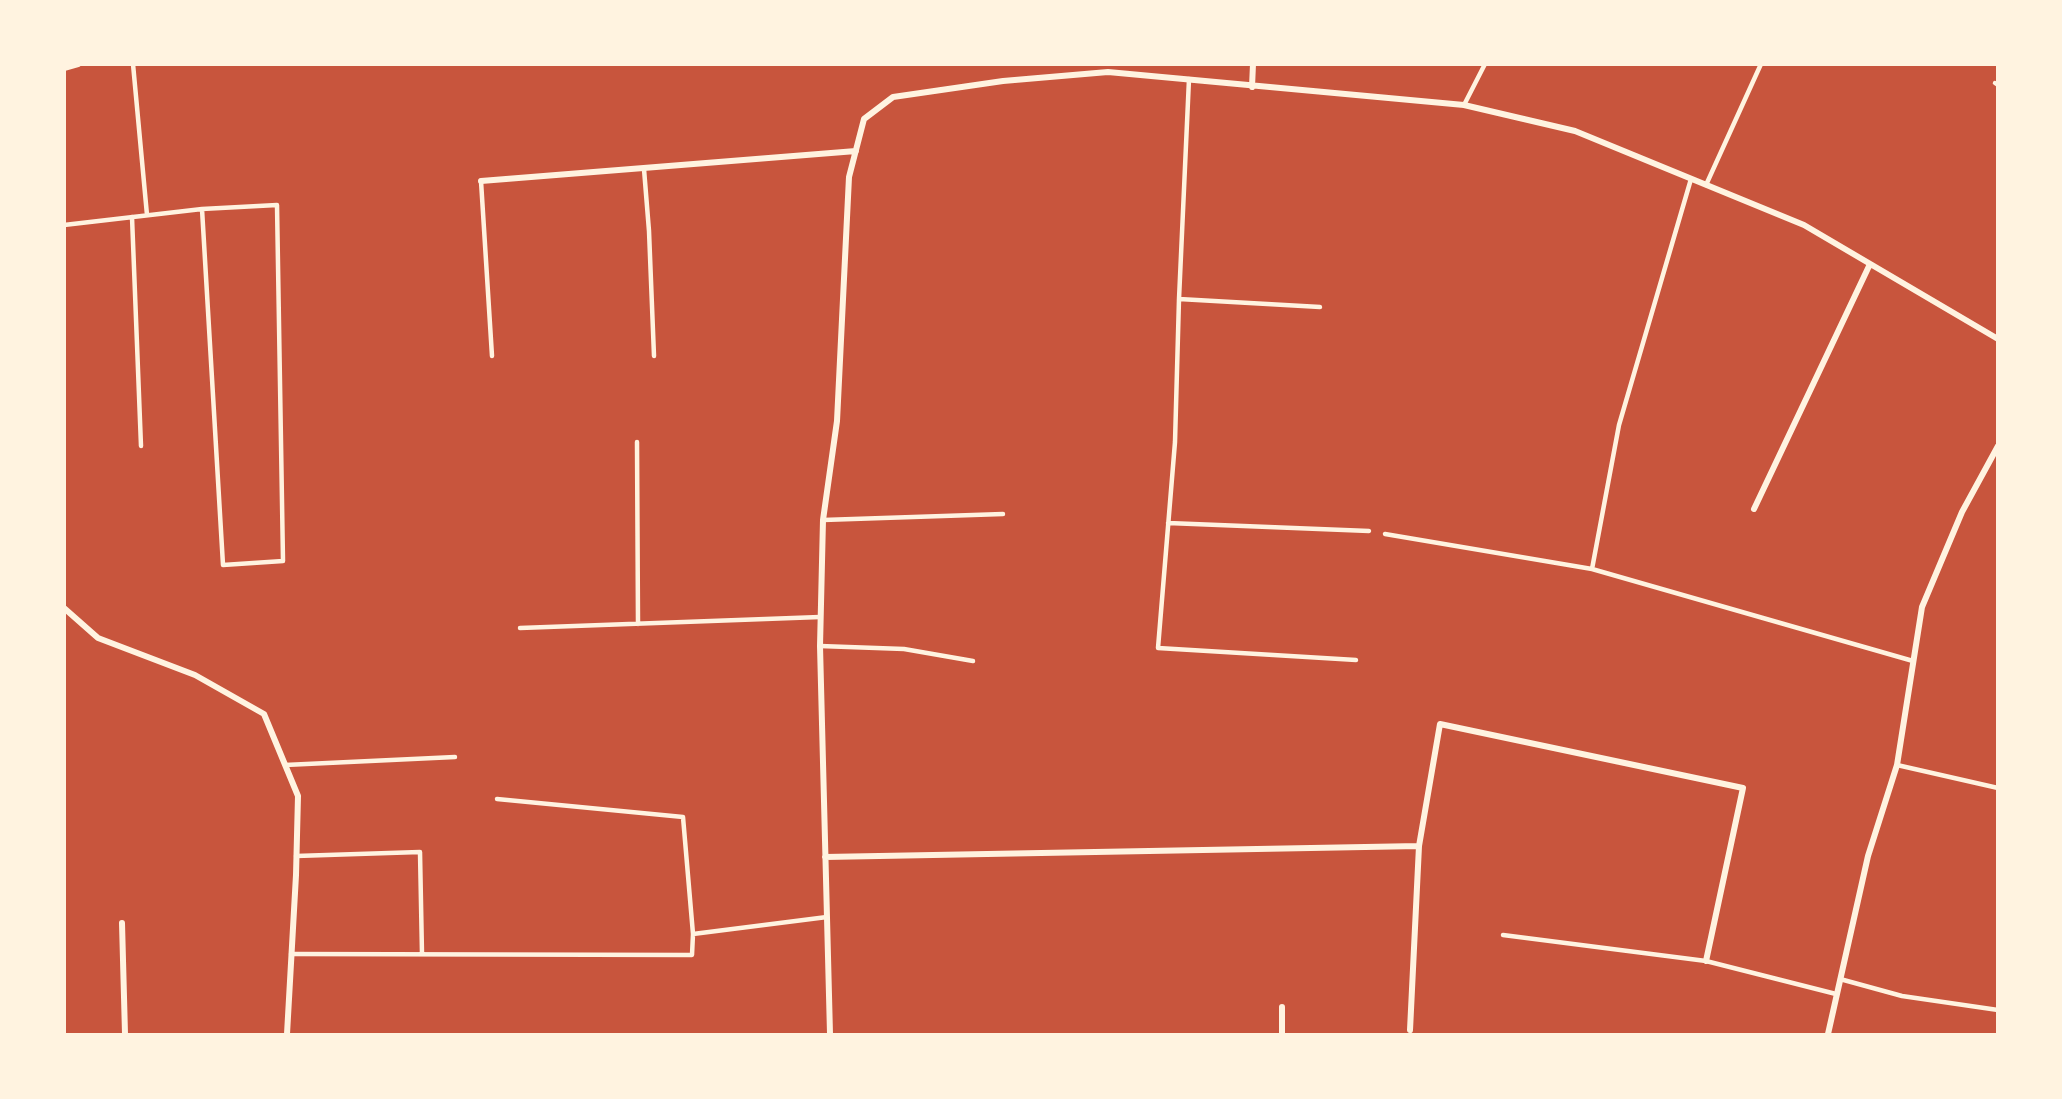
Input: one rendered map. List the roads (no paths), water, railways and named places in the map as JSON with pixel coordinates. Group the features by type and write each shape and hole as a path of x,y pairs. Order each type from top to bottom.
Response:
{"street":[{"path":"64,68 78,64"},
{"path":"1252,87 1253,64"},
{"path":"830,1035 820,646 823,520 837,421 849,177 864,119 893,97 1107,68 1252,87 1464,105 1575,131 1804,225 1998,339"},
{"path":"481,180 856,151"},
{"path":"1754,509 1870,264"},
{"path":"1828,1035 1868,856 1897,765 1922,607 1962,512 1998,446"},
{"path":"64,608 98,638 195,675 264,714 298,796 286,1035"},
{"path":"1410,1030 1419,846 1440,723 1743,788 1706,961"},
{"path":"825,858 1419,846"},
{"path":"122,923 125,1035"},
{"path":"1282,1007 1282,1035"}],"lane":[{"path":"133,64 147,215"},
{"path":"1464,105 1485,64"},
{"path":"1706,185 1761,64"},
{"path":"1189,79 1175,442 1158,648 1356,660"},
{"path":"644,169 654,356"},
{"path":"1592,569 1619,425 1691,179"},
{"path":"481,180 492,356"},
{"path":"64,225 202,209 277,205 283,561 223,565 202,209"},
{"path":"132,217 141,446"},
{"path":"1179,299 1320,307"},
{"path":"637,442 638,624"},
{"path":"823,520 1003,514"},
{"path":"1168,523 1369,531"},
{"path":"1385,534 1592,569 1913,661"},
{"path":"520,628 820,617"},
{"path":"820,646 904,649 973,661"},
{"path":"285,765 455,757"},
{"path":"1897,765 1998,788"},
{"path":"291,954 692,955 693,934 683,817 497,799"},
{"path":"296,856 420,852 422,954"},
{"path":"693,934 827,917"},
{"path":"1503,935 1706,961 1836,994"},
{"path":"1840,979 1902,996 1998,1010"}]}
